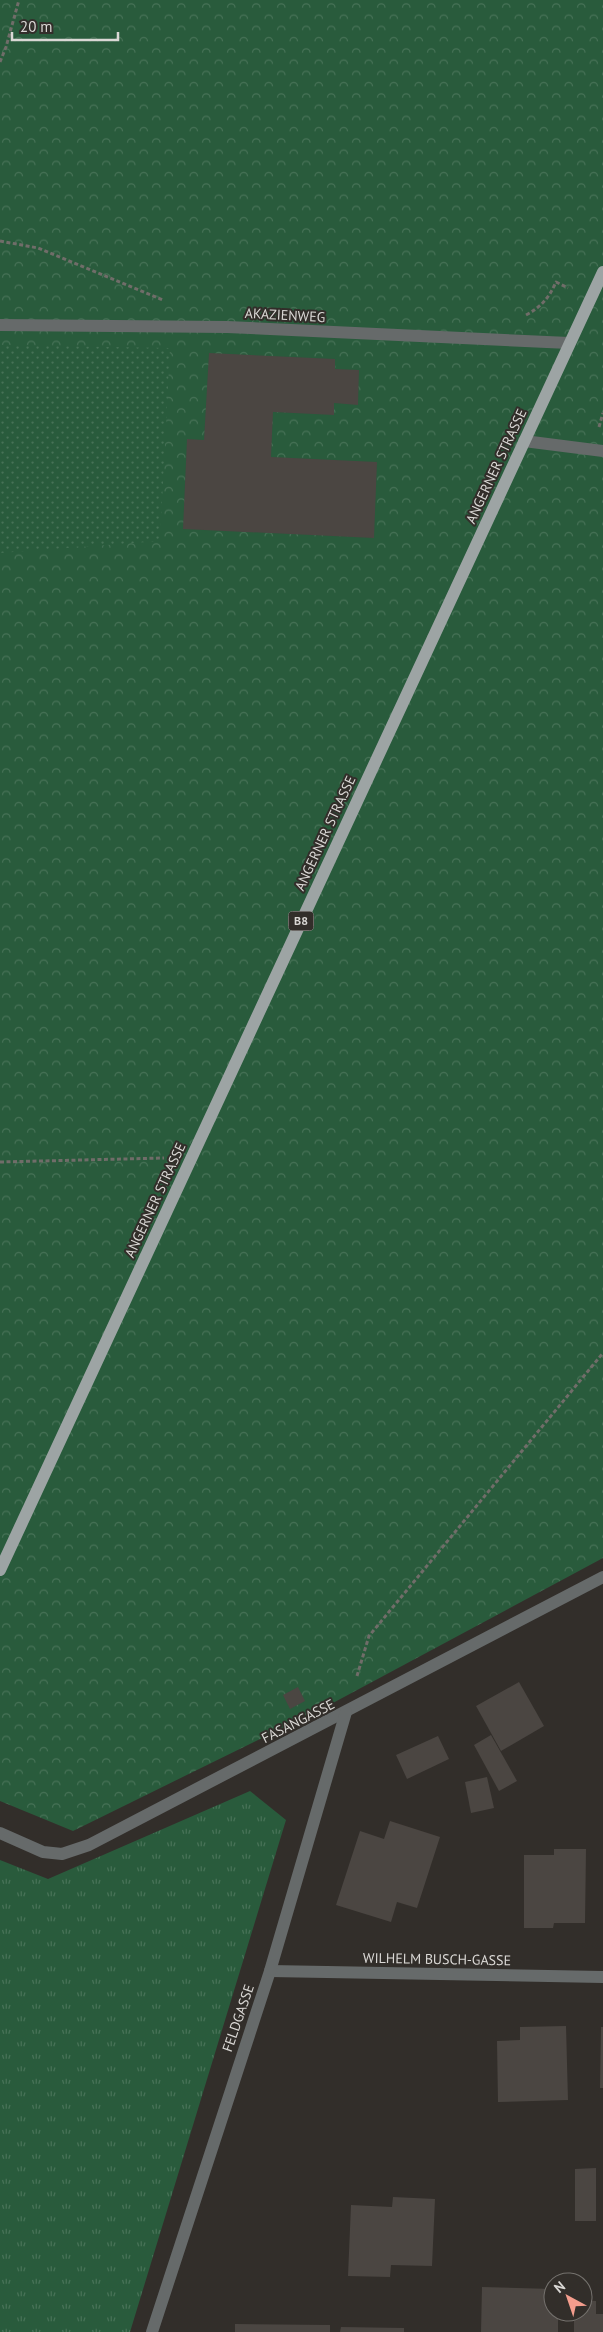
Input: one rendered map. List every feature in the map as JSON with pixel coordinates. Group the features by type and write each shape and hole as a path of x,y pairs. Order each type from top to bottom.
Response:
{"main road":[{"name":"ANGERNER STRASSE","path":"0,1570 603,272"}],"street":[{"name":"AKAZIENWEG","path":"0,325 227,327 569,343"},
{"path":"524,441 603,451"},
{"name":"FASANGASSE","path":"0,1833 43,1852 62,1854 89,1845 603,1577"},
{"name":"FELDGASSE","path":"152,2332 270,1971 346,1712"},
{"name":"WILHELM BUSCH-GASSE","path":"270,1971 603,1977"}],"path":[{"path":"0,62 19,0"},
{"path":"0,241 38,248 164,301"},
{"path":"506,340 510,313 526,315 540,307 551,294 556,282 590,299"},
{"path":"0,1162 191,1158"},
{"path":"346,1712 369,1636 603,1353"}],"green space":[{"path":"0,0 603,0 603,1558 331,1704 73,1831 0,1801"},
{"path":"0,345 170,348 160,541 0,553"},
{"path":"250,1791 286,1820 130,2332 0,2332 0,1860 48,1879"}],"building":[{"path":"209,353 335,359 335,369 359,370 358,405 334,403 334,415 273,412 271,457 377,462 374,538 183,529 187,439 204,440"},
{"path":"519,1682 544,1726 501,1751 476,1706"},
{"path":"298,1687 305,1701 290,1709 283,1695"},
{"path":"491,1735 517,1781 499,1791 474,1745"},
{"path":"438,1736 449,1759 407,1779 396,1755"},
{"path":"487,1777 494,1808 471,1813 465,1782"},
{"path":"390,1821 440,1837 417,1908 397,1902 391,1922 336,1905 360,1831 384,1839"},
{"path":"554,1849 586,1849 585,1923 554,1923 553,1928 524,1928 524,1855 554,1855"},
{"path":"566,2026 568,2100 498,2102 497,2041 520,2040 520,2027"},
{"path":"601,2027 603,2027 603,2088 600,2088"},
{"path":"596,2168 596,2221 575,2221 575,2169"},
{"path":"393,2197 435,2199 432,2266 391,2265 390,2277 348,2276 351,2205 392,2207"},
{"path":"482,2287 543,2289 543,2322 558,2322 558,2332 481,2332"},
{"path":"593,2301 596,2301 596,2314 603,2314 603,2332 574,2332 574,2322 593,2322"},
{"path":"235,2324 330,2325 330,2332 235,2332"},
{"path":"341,2327 404,2328 404,2332 340,2332"}]}
